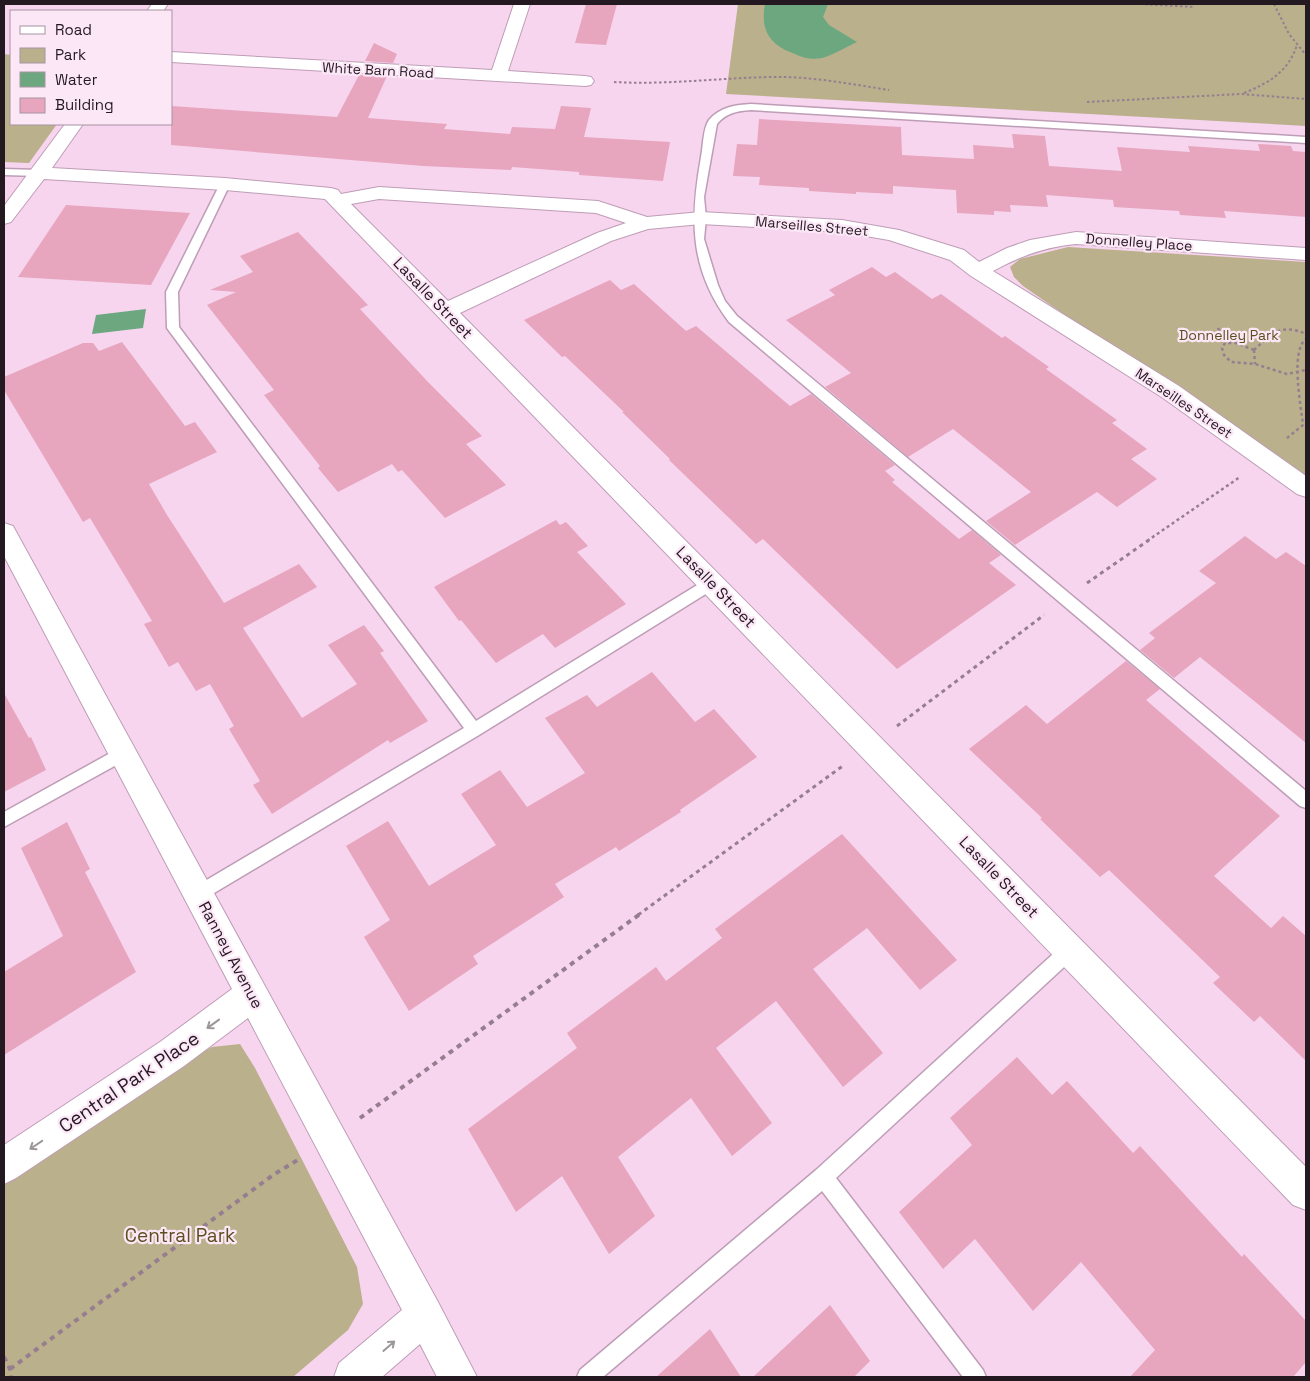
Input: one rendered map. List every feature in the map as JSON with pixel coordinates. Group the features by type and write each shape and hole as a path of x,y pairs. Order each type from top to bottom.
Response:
{"street":[{"path":"498,77 522,4"},
{"name":"White Barn Road","path":"172,57 585,81"},
{"path":"4,218 73,125"},
{"name":"Lasalle Street","path":"38,173 225,184 331,194 1306,1192"},
{"name":"Marseilles Street","path":"338,200 379,193 598,207 646,223 701,218 842,226 892,234 958,255 978,271 1171,392 1306,488"},
{"path":"446,311 604,237 646,223"},
{"name":"Donnelley Place","path":"978,271 1032,244 1053,239 1076,238 1306,254"},
{"name":"Ranney Avenue","path":"4,533 13,572 123,753 458,1377"},
{"name":"Central Park Place","path":"4,1166 172,1054 252,995"},
{"path":"353,1377 425,1315"}],"lane":[{"path":"1306,140 751,107 733,108 720,113 712,123 698,197 701,218 698,239 712,285 720,302 733,319 1306,802"},
{"path":"4,172 38,173"},
{"path":"225,184 172,292 173,328 474,730"},
{"path":"199,894 474,730 712,584"},
{"path":"4,820 123,753"},
{"path":"587,1377 823,1177 1070,950"},
{"path":"823,1177 976,1377"}],"path":[{"path":"1142,4 1195,7"},
{"path":"1274,4 1279,18 1306,55"},
{"path":"1241,94 1268,84 1280,75 1291,62 1297,45"},
{"path":"585,81 654,84 771,76 809,78 893,91"},
{"path":"1082,102 1241,94 1306,99"},
{"path":"1218,328 1223,337 1232,343"},
{"path":"1255,364 1254,350 1269,334 1283,328 1299,330 1306,334"},
{"path":"10,1369 273,1175 331,1139 871,745 1066,598 1265,459 1303,425 1302,396 1297,371 1297,357 1302,342 1306,339"},
{"path":"1254,350 1236,342 1225,343 1222,348 1224,356 1231,362 1255,364 1287,374 1306,370"},
{"path":"4,1357 10,1369 11,1377"}],"green space":[{"path":"738,4 1306,4 1306,126 726,94"},
{"path":"4,54 10,55 10,125 56,125 29,163 4,162"},
{"name":"Donnelley Park","path":"1068,247 1306,262 1306,482 1023,286 1014,277 1010,267 1020,259"},
{"name":"Central Park","path":"240,1044 255,1068 357,1267 363,1304 348,1330 293,1377 4,1377 4,1181 181,1063 212,1047"}],"water":[{"path":"765,4 828,4 823,17 829,25 857,42 822,58 804,58 779,46 769,36 764,22"},
{"path":"146,309 143,328 92,334 96,315"}],"building":[{"path":"586,4 617,4 606,45 575,43"},
{"path":"374,43 397,54 393,63 365,61"},
{"path":"359,75 387,76 368,118 447,124 444,129 510,134 512,127 555,129 561,106 591,108 584,137 670,142 663,181 579,175 579,172 512,167 511,170 423,166 171,145 172,106 337,117"},
{"path":"759,119 901,127 902,155 974,159 973,145 1014,148 1012,134 1045,136 1049,166 1122,171 1117,147 1190,152 1188,146 1260,151 1258,144 1291,146 1293,151 1306,152 1306,217 1224,211 1226,218 1180,215 1179,211 1114,207 1113,200 1046,195 1048,207 1010,205 1011,212 994,211 994,215 957,213 956,190 893,186 893,194 856,192 856,194 809,191 809,188 759,185 760,177 733,176 737,144 757,145"},
{"path":"66,205 190,213 151,285 18,277"},
{"path":"298,232 368,305 360,309 428,382 482,436 466,444 506,485 445,518 402,470 398,472 392,464 338,492 318,468 320,466 264,395 274,390 207,305 236,292 210,290 253,272 240,256"},
{"path":"872,267 886,277 895,272 932,299 941,294 1002,338 1005,336 1049,367 1046,369 1117,420 1112,423 1147,449 1131,459 1157,479 1117,507 1097,492 1015,545 986,521 1031,492 953,429 908,457 825,387 851,373 786,320 835,295 829,290"},
{"path":"610,280 621,290 634,284 686,331 696,326 790,406 811,394 895,465 885,471 895,480 892,482 959,539 972,530 1001,555 989,563 1016,585 897,669 763,539 756,544 669,460 622,412 624,412 565,356 562,357 524,320"},
{"path":"122,342 185,426 195,422 217,452 149,484 224,603 299,564 317,587 243,628 302,718 357,684 328,645 364,625 384,651 380,653 428,721 390,743 388,740 272,814 253,785 260,781 229,729 234,726 210,684 196,691 178,662 169,667 144,624 152,621 90,518 83,522 4,390 4,377 83,343 93,343 99,351"},
{"path":"556,520 560,525 566,522 588,546 577,552 626,604 555,648 543,634 496,663 461,620 459,621 434,587"},
{"path":"1245,536 1276,559 1286,552 1306,566 1306,743 1200,657 1174,678 1140,650 1155,638 1149,633 1216,583 1199,571"},
{"path":"1126,661 1160,689 1146,700 1280,816 1214,876 1271,928 1283,916 1306,936 1306,1061 1260,1016 1254,1022 1213,983 1220,977 1109,870 1100,877 1040,819 1042,818 969,749 1026,705 1047,724"},
{"path":"652,672 695,722 714,709 757,757 680,810 681,812 619,851 616,847 555,884 564,897 473,956 478,964 409,1011 364,937 390,920 346,846 388,821 429,886 496,845 461,794 500,770 527,807 585,773 545,718 587,695 597,707"},
{"path":"4,693 29,738 31,737 46,770 4,792"},
{"path":"67,822 90,869 85,872 136,972 4,1055 4,972 63,936 21,848"},
{"path":"842,834 957,960 920,990 867,928 813,969 883,1053 843,1087 776,1001 716,1048 772,1123 732,1156 691,1098 618,1157 655,1216 609,1254 562,1176 516,1212 468,1129 577,1048 567,1033 656,967 666,981 722,938 715,929"},
{"path":"1017,1057 1052,1095 1067,1081 1133,1153 1140,1146 1242,1257 1244,1254 1306,1321 1306,1362 1293,1377 1130,1377 1155,1350 1081,1262 1033,1311 975,1239 943,1269 899,1212 972,1145 950,1118"},
{"path":"830,1305 870,1361 854,1377 753,1377"},
{"path":"710,1329 741,1377 656,1377"}]}
